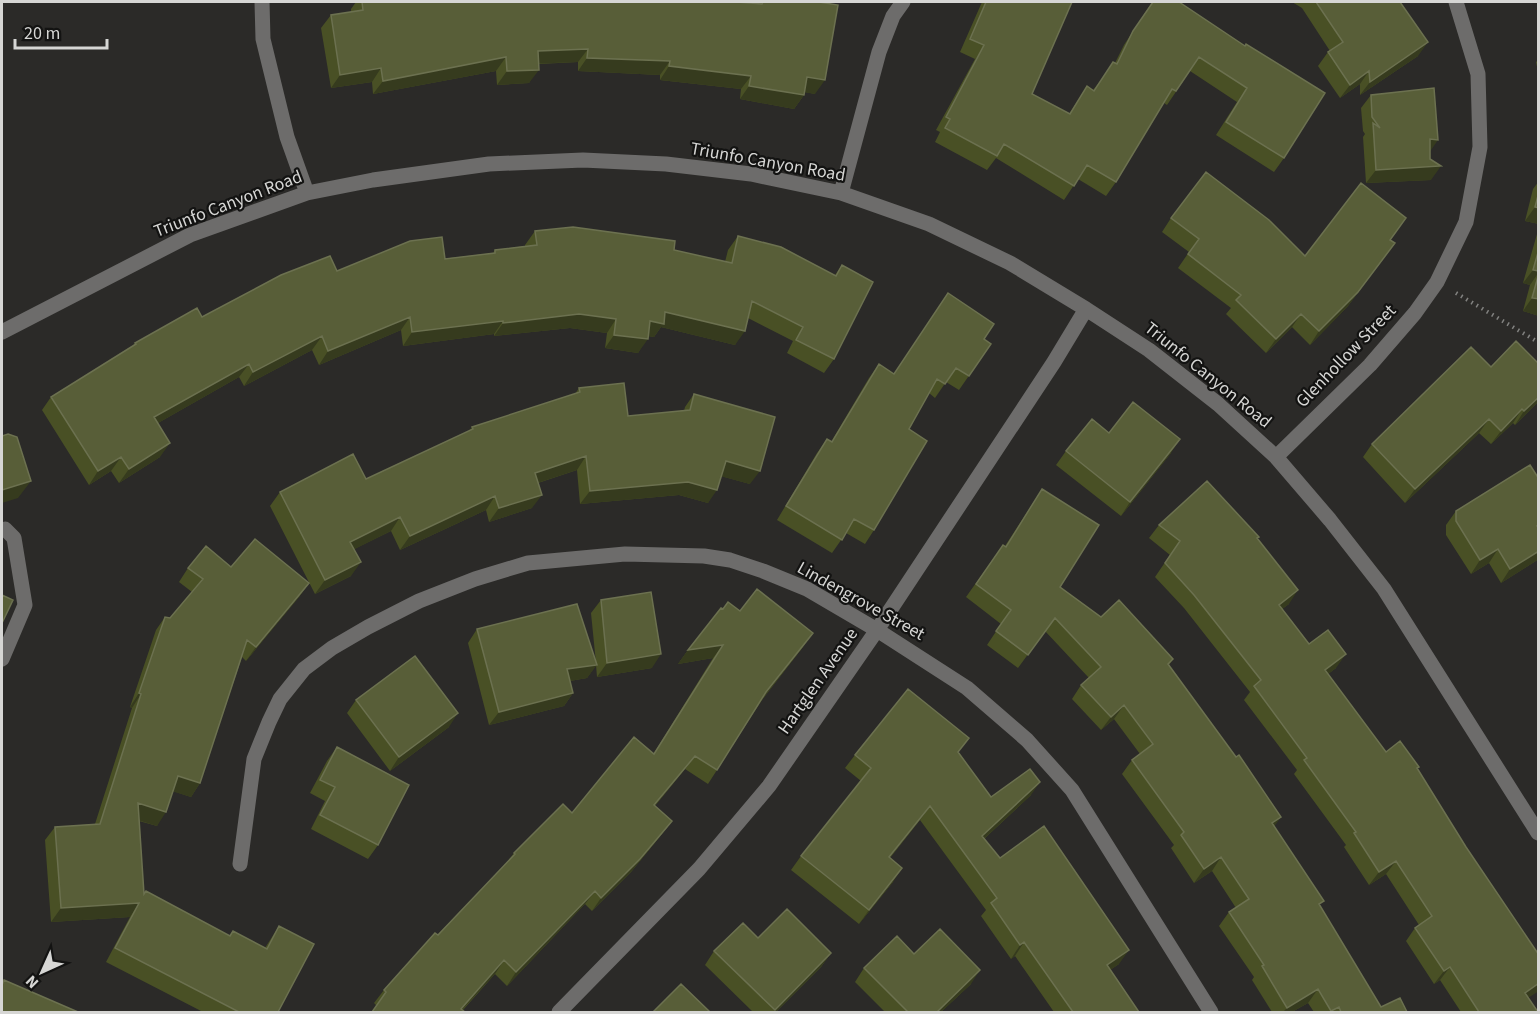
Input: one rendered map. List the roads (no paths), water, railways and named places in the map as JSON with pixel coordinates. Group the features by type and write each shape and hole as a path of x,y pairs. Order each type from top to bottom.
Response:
{"street":[{"path":"262,2 263,39 287,137 307,193"},
{"path":"841,193 879,52 893,16 903,2"},
{"name":"Glenhollow Street","path":"1276,457 1370,364 1415,313 1437,282 1466,222 1480,147 1478,75 1456,2"},
{"name":"Triunfo Canyon Road","path":"2,332 190,236 307,193 373,180 489,164 583,159 666,164 751,174 841,193 929,224 1010,263 1086,309 1157,356 1218,404 1276,457 1330,520 1383,589 1539,833"},
{"name":"Hartglen Avenue","path":"559,1012 699,869 769,786 877,630 1054,362 1086,309"},
{"path":"2,530 6,529 14,538 25,606 2,659"},
{"name":"Lindengrove Street","path":"240,864 254,759 280,699 304,669 332,648 419,601 475,579 528,563 625,554 704,556 730,560 807,590 877,630 967,688 1027,740 1072,790 1211,1012"}]}
